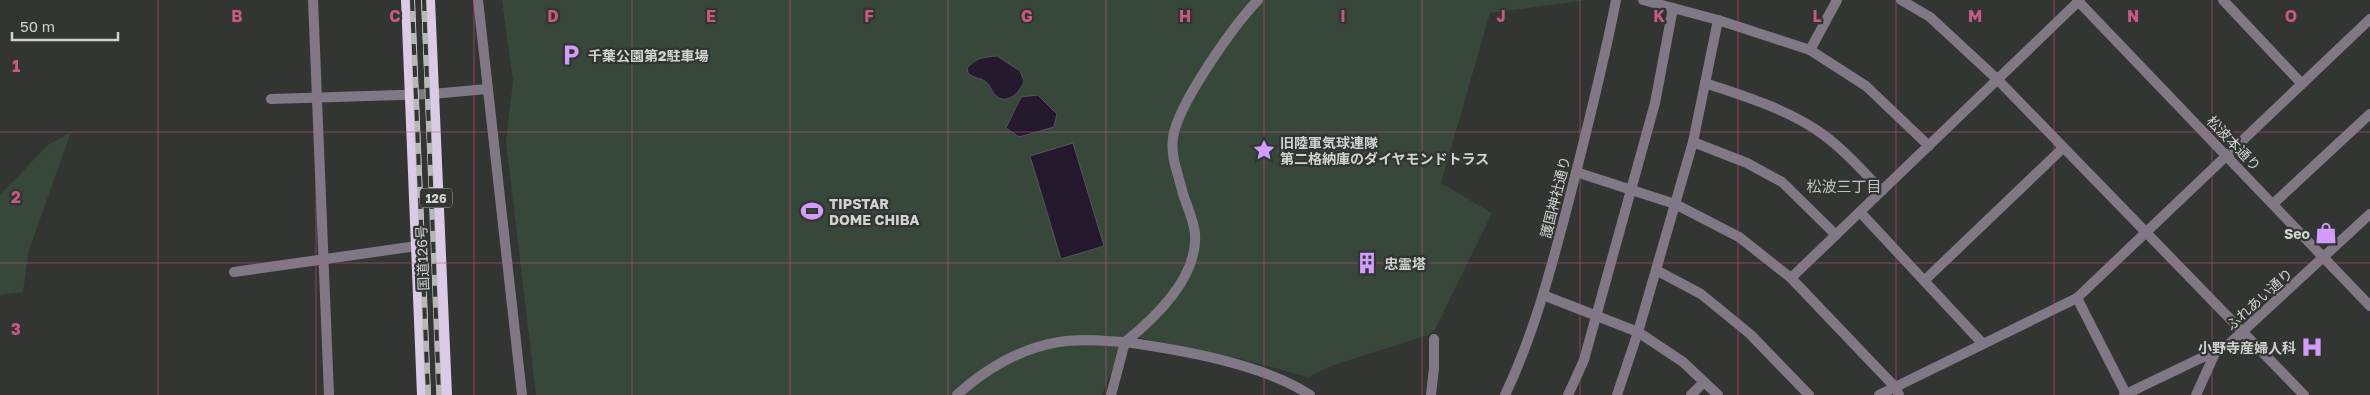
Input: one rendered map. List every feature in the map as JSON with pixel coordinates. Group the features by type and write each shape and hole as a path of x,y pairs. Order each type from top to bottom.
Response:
{"highway":[{"name":"国道126号","path":"408,0 424,395"},
{"name":"国道126号","path":"428,0 444,395"}],"street":[{"path":"313,0 329,395"},
{"path":"478,0 522,395"},
{"path":"1111,395 1126,342 1148,323 1172,297 1182,280 1192,253 1195,234 1174,159 1173,138 1177,124 1198,83 1232,31 1258,0"},
{"name":"護国神社通り","path":"1505,395 1520,364 1543,295 1576,172 1616,0"},
{"path":"1643,0 1718,20 1810,50 1866,86 1930,146"},
{"path":"1810,50 1837,0"},
{"path":"1901,0 1930,17 1998,80 2304,395"},
{"path":"1791,278 1930,146 2079,0"},
{"name":"松波本通り","path":"2079,0 2370,306"},
{"path":"2228,2 2302,84"},
{"path":"1568,395 1584,360 1655,103 1673,8"},
{"path":"1617,395 1638,332 1693,142 1718,20"},
{"path":"1879,395 1897,391 1983,344 2077,298 2370,20"},
{"path":"1706,83 1767,104 1815,129 1852,160 1882,191"},
{"path":"271,99 432,94 487,89"},
{"path":"2273,204 2370,114"},
{"path":"1693,142 1747,163 1782,182 1836,235"},
{"path":"1925,280 2063,148"},
{"path":"1576,172 1675,204 1739,236 1791,278 1897,391"},
{"path":"1860,212 1983,344"},
{"name":"ふれあい通り","path":"2125,395 2228,345 2370,214"},
{"path":"234,272 417,246"},
{"path":"1656,270 1701,294 1750,334 1810,395"},
{"path":"1543,295 1638,332 1683,362 1718,395"},
{"path":"2077,298 2125,395"},
{"path":"1431,395 1434,368 1434,339"},
{"path":"957,395 986,372 1021,353 1041,346 1078,340 1126,342 1238,364 1298,387 1310,395"},
{"path":"2196,395 2216,351"},
{"path":"1691,395 1704,382"}],"green space":[{"path":"502,0 1588,0 1490,13 1441,183 1492,213 1435,330 1428,335 1331,366 1308,377 1233,357 1126,335 1102,395 536,395 506,142 513,81"},
{"path":"71,132 29,250 23,292 0,295 0,195 48,145"}],"shaded area":[{"path":"997,56 1020,71 1024,81 1016,94 1008,99 999,98 985,81 968,73 967,68 977,60"},
{"path":"1038,95 1057,114 1054,127 1019,137 1006,128 1021,97"},
{"path":"1073,143 1104,246 1061,259 1030,156"}],"railway":[{"path":"412,0 428,395"},
{"path":"424,0 439,395"}],"place":[{"name":"千葉公園第2駐車場","path":"571,55"},
{"name":"旧陸軍気球連隊 第二格納庫のダイヤモンドトラス","path":"1264,150"},
{"name":"TIPSTAR DOME CHIBA","path":"812,211"},
{"name":"Seo","path":"2326,233"},
{"name":"忠霊塔","path":"1367,263"},
{"name":"小野寺産婦人科","path":"2312,347"}],"district":[{"name":"松波三丁目","path":"1844,186"}]}
